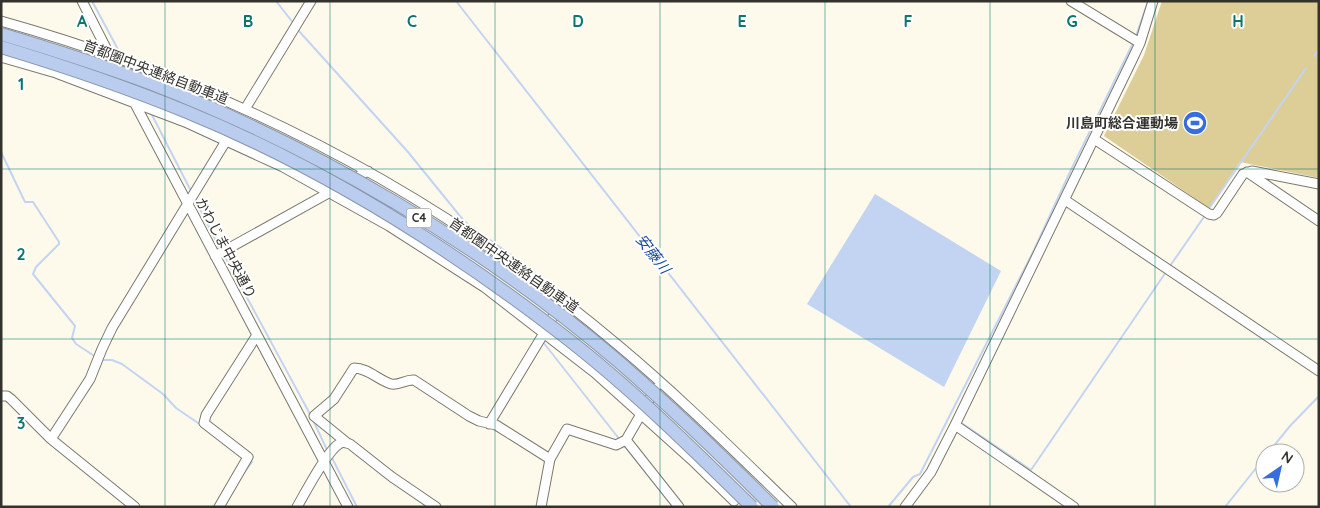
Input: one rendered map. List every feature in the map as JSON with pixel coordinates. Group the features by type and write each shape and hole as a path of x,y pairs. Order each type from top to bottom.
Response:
{"highway":[{"name":"首都圏中央連絡自動車道","path":"1,33 100,65 195,102 288,145 398,205 516,283 619,362 714,448 773,507"},
{"name":"首都圏中央連絡自動車道","path":"1,47 98,78 190,113 282,157 391,217 464,264 561,334 618,382 703,459 752,507"}],"street":[{"name":"かわじま中央通り","path":"82,1 257,335 328,456 348,507"},
{"path":"246,109 311,1"},
{"path":"1071,1 1140,43"},
{"path":"905,507 931,472 956,425 1140,43 1153,1"},
{"path":"1,33 3,21 109,54 246,109 325,147 368,171 462,228 511,261 619,345 660,381 792,507"},
{"path":"1,57 56,73 185,122 282,167 331,192 389,226 484,287 595,373 734,501"},
{"path":"1094,139 1209,214 1214,215 1217,213 1246,172 1252,171 1319,184"},
{"path":"51,439 90,378 112,328 226,140"},
{"path":"215,256 368,171"},
{"path":"1246,172 1319,221"},
{"path":"1065,200 1319,371"},
{"path":"489,424 562,300"},
{"path":"219,507 248,457 204,423 206,416 257,335"},
{"path":"436,507 392,477 314,416 334,399 354,368 360,368 391,384 414,380 469,416 496,426 550,458"},
{"path":"541,507 550,458 567,429 616,445 626,440 660,381"},
{"path":"1,396 7,396 18,405 51,439 135,507"},
{"path":"956,425 1074,507"},
{"path":"626,440 679,507"},
{"path":"297,507 328,456 337,445 346,442"}],"shaded area":[{"path":"1162,1 1319,1 1319,178 1240,162 1209,208 1104,136 1144,55"}],"water":[{"path":"875,194 1001,271 944,387 807,304"}],"waterway":[{"path":"92,1 121,55"},
{"path":"276,1 294,24"},
{"name":"安藤川","path":"456,1 851,507"},
{"path":"1136,36 1148,1"},
{"path":"298,30 408,152 464,221 523,264 521,267"},
{"path":"888,507 913,477 920,474 1034,250 1133,43"},
{"path":"1314,56 1319,50"},
{"path":"1208,210 1306,68"},
{"path":"151,113 192,193"},
{"path":"1,152 25,202 33,202 59,242 36,267 33,274 75,326 72,338 76,344 96,357"},
{"path":"195,199 220,249"},
{"path":"1170,266 1206,214"},
{"path":"224,255 311,416"},
{"path":"960,422 1031,470 1166,272"},
{"path":"543,342 620,440"},
{"path":"100,360 112,360 122,364 163,394 176,408 201,425"},
{"path":"1276,443 1319,396"},
{"path":"313,420 328,452"},
{"path":"623,444 673,507"},
{"path":"331,456 357,507"},
{"path":"243,474 252,462 249,460"},
{"path":"1225,507 1255,470"}],"place":[{"name":"川島町総合運動場","path":"1195,123"}]}
